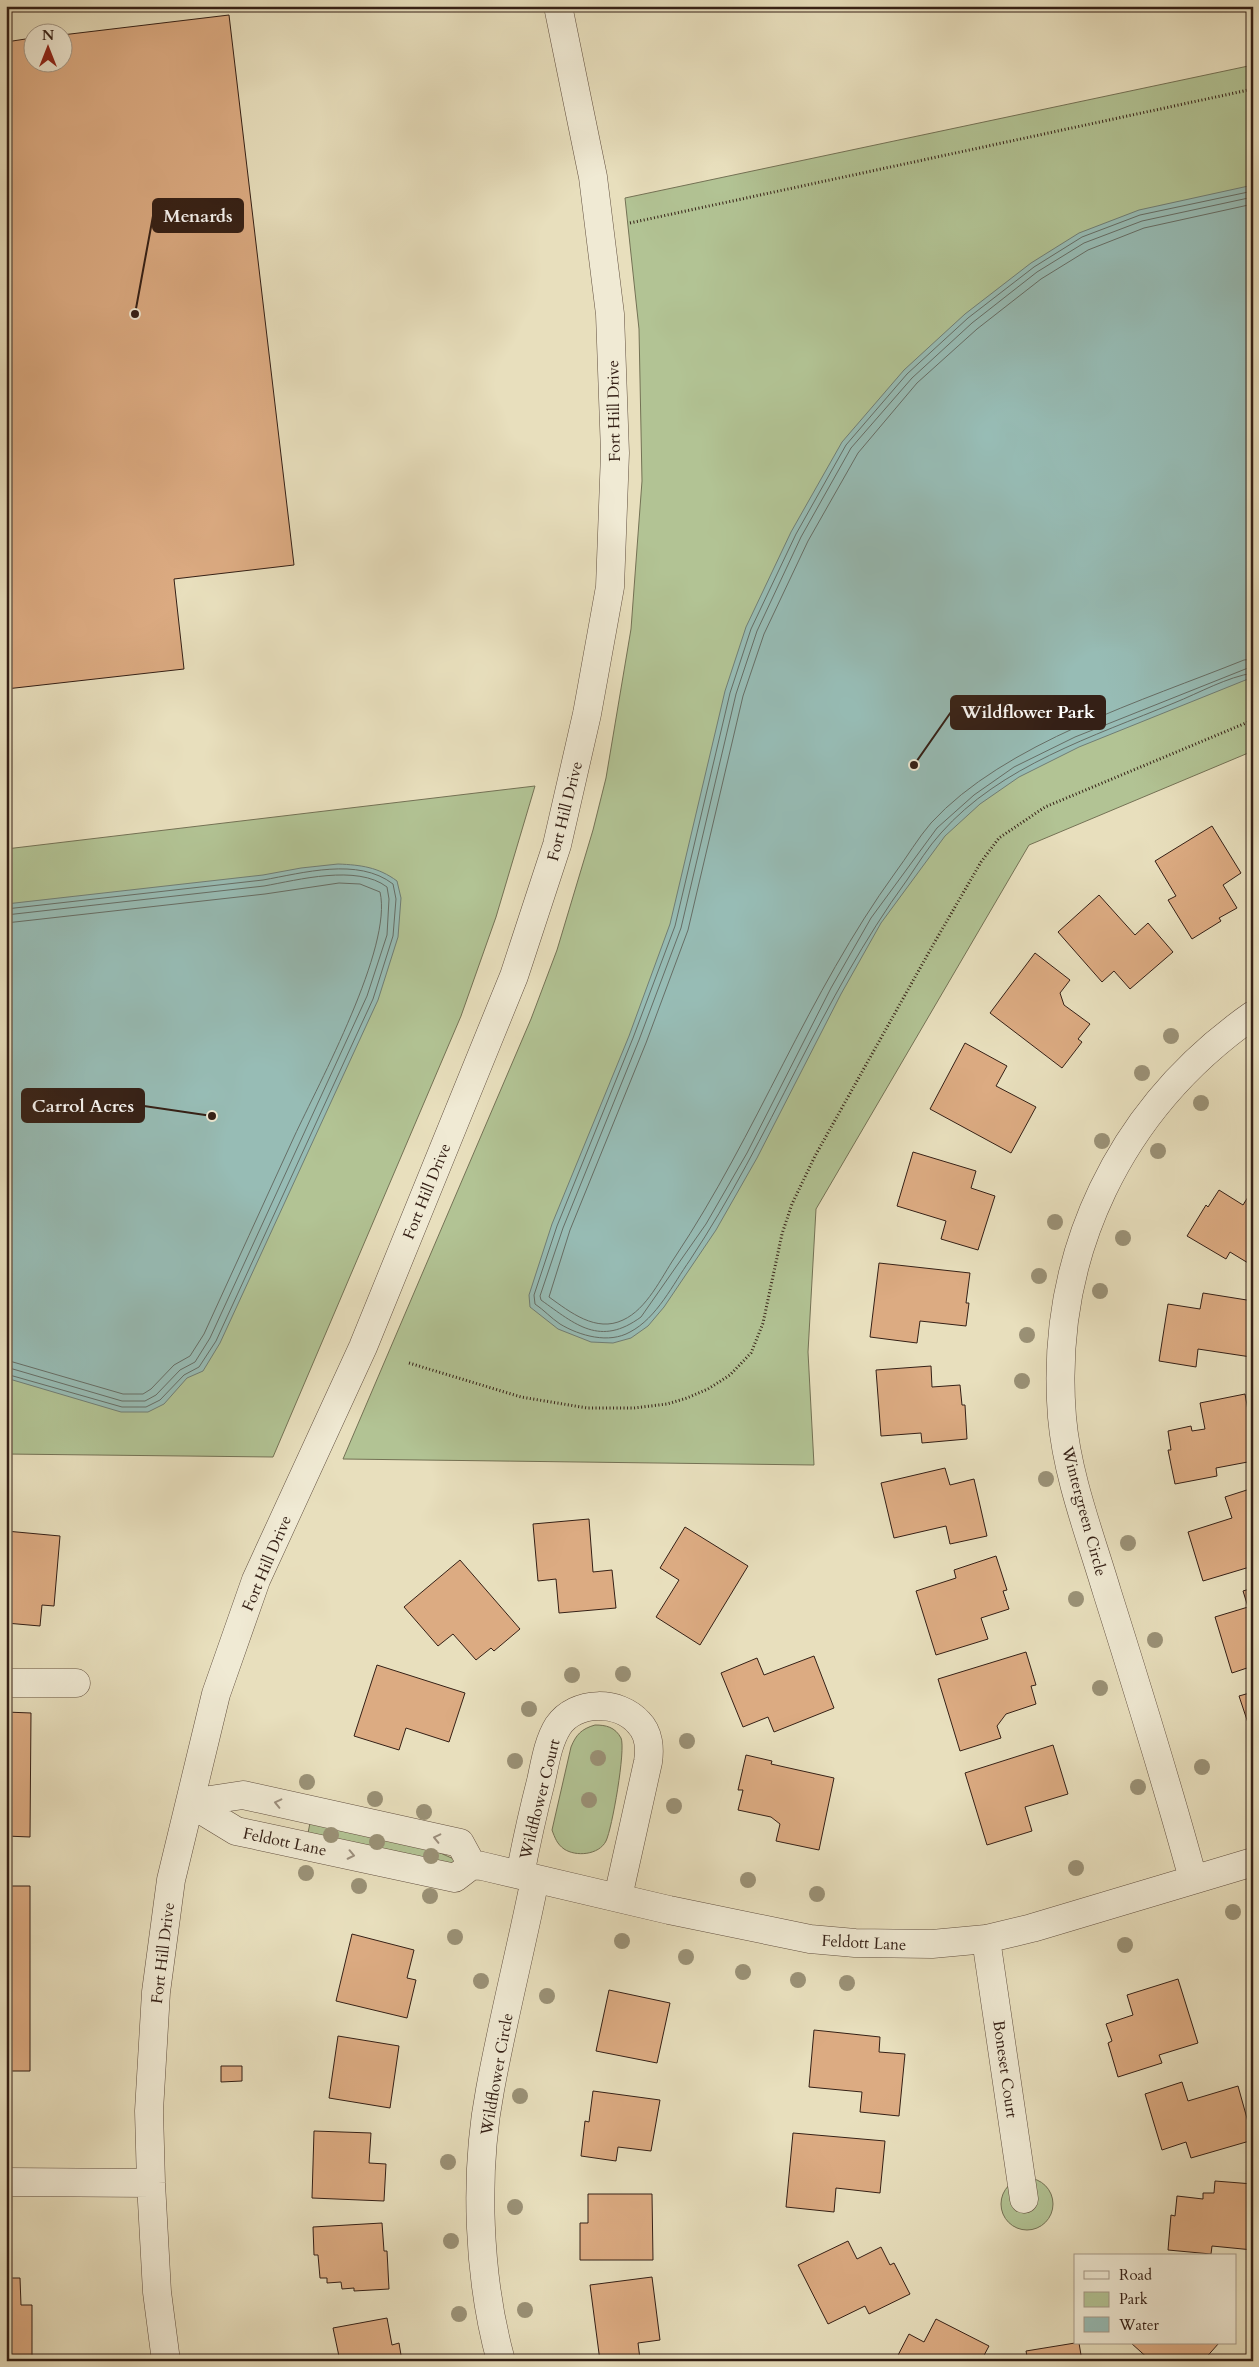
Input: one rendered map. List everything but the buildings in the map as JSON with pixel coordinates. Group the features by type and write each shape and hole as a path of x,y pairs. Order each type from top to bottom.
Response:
{"street":[{"name":"Fort Hill Drive","path":"166,2361 157,2292 150,2183 149,2111 156,1992 171,1880 216,1694 256,1580 367,1338 514,976 557,845 587,714 610,587 615,453 610,314 593,177 558,6"},
{"name":"Wintergreen Circle","path":"1192,1879 1175,1813 1076,1489 1062,1419 1064,1324 1073,1268 1092,1214 1123,1148 1154,1107 1193,1062 1253,1015"},
{"path":"6,1683 76,1683"},
{"name":"Wildflower Court","path":"528,1877 549,1748 558,1727 570,1714 592,1706 610,1707 629,1714 641,1724 650,1747 618,1897"},
{"path":"190,1803 243,1795 250,1796 460,1843 472,1865"},
{"name":"Feldott Lane","path":"190,1803 236,1830 246,1833 455,1878 472,1865 810,1939 886,1944 932,1944 986,1939 1075,1917 1192,1879 1253,1862"},
{"name":"Wildflower Circle","path":"500,2361 487,2294 483,2251 482,2161 490,2091 528,1877"},
{"name":"Boneset Court","path":"986,1939 1024,2199"},
{"path":"6,2182 150,2183"}],"path":[{"path":"600,230 1253,88"},
{"path":"409,1363 521,1397 587,1408 634,1408 666,1404 688,1398 708,1389 730,1375 751,1353 763,1322 782,1234 792,1204 815,1156 933,944 981,862 999,838 1045,807 1253,720"}],"green space":[{"path":"1253,65 1253,751 1029,845 816,1209 808,1352 814,1465 343,1459 531,1019 557,950 593,830 606,778 631,629 642,481 639,329 625,198"},
{"path":"535,786 496,917 461,1016 273,1457 6,1454 6,849"},
{"path":"595,1725 610,1727 616,1731 621,1738 622,1757 609,1834 603,1846 593,1852 581,1854 564,1849 555,1838 552,1830 571,1747 580,1733 586,1728"},
{"path":"310,1823 436,1851 456,1860 455,1865 308,1833"},
{"path":"1022,2178 1032,2178 1046,2185 1053,2199 1053,2209 1046,2223 1032,2230 1022,2230 1012,2226 1005,2219 1001,2209 1001,2199 1005,2189 1012,2182"}],"water":[{"path":"1253,185 1253,677 1079,747 1019,777 980,804 945,836 881,923 841,994 757,1158 716,1230 664,1307 648,1326 631,1338 613,1343 591,1342 558,1329 530,1307 529,1295 552,1224 629,1036 670,924 725,691 746,627 791,532 842,442 904,370 965,314 1031,263 1079,233 1139,210"},
{"path":"338,864 369,868 390,876 397,881 401,898 398,937 378,1000 220,1343 203,1371 187,1378 164,1404 148,1412 121,1412 6,1378 6,904 263,875"}],"place":[{"name":"Menards","path":"135,314"},
{"name":"Wildflower Park","path":"914,765"},
{"name":"Carrol Acres","path":"212,1116"}]}
